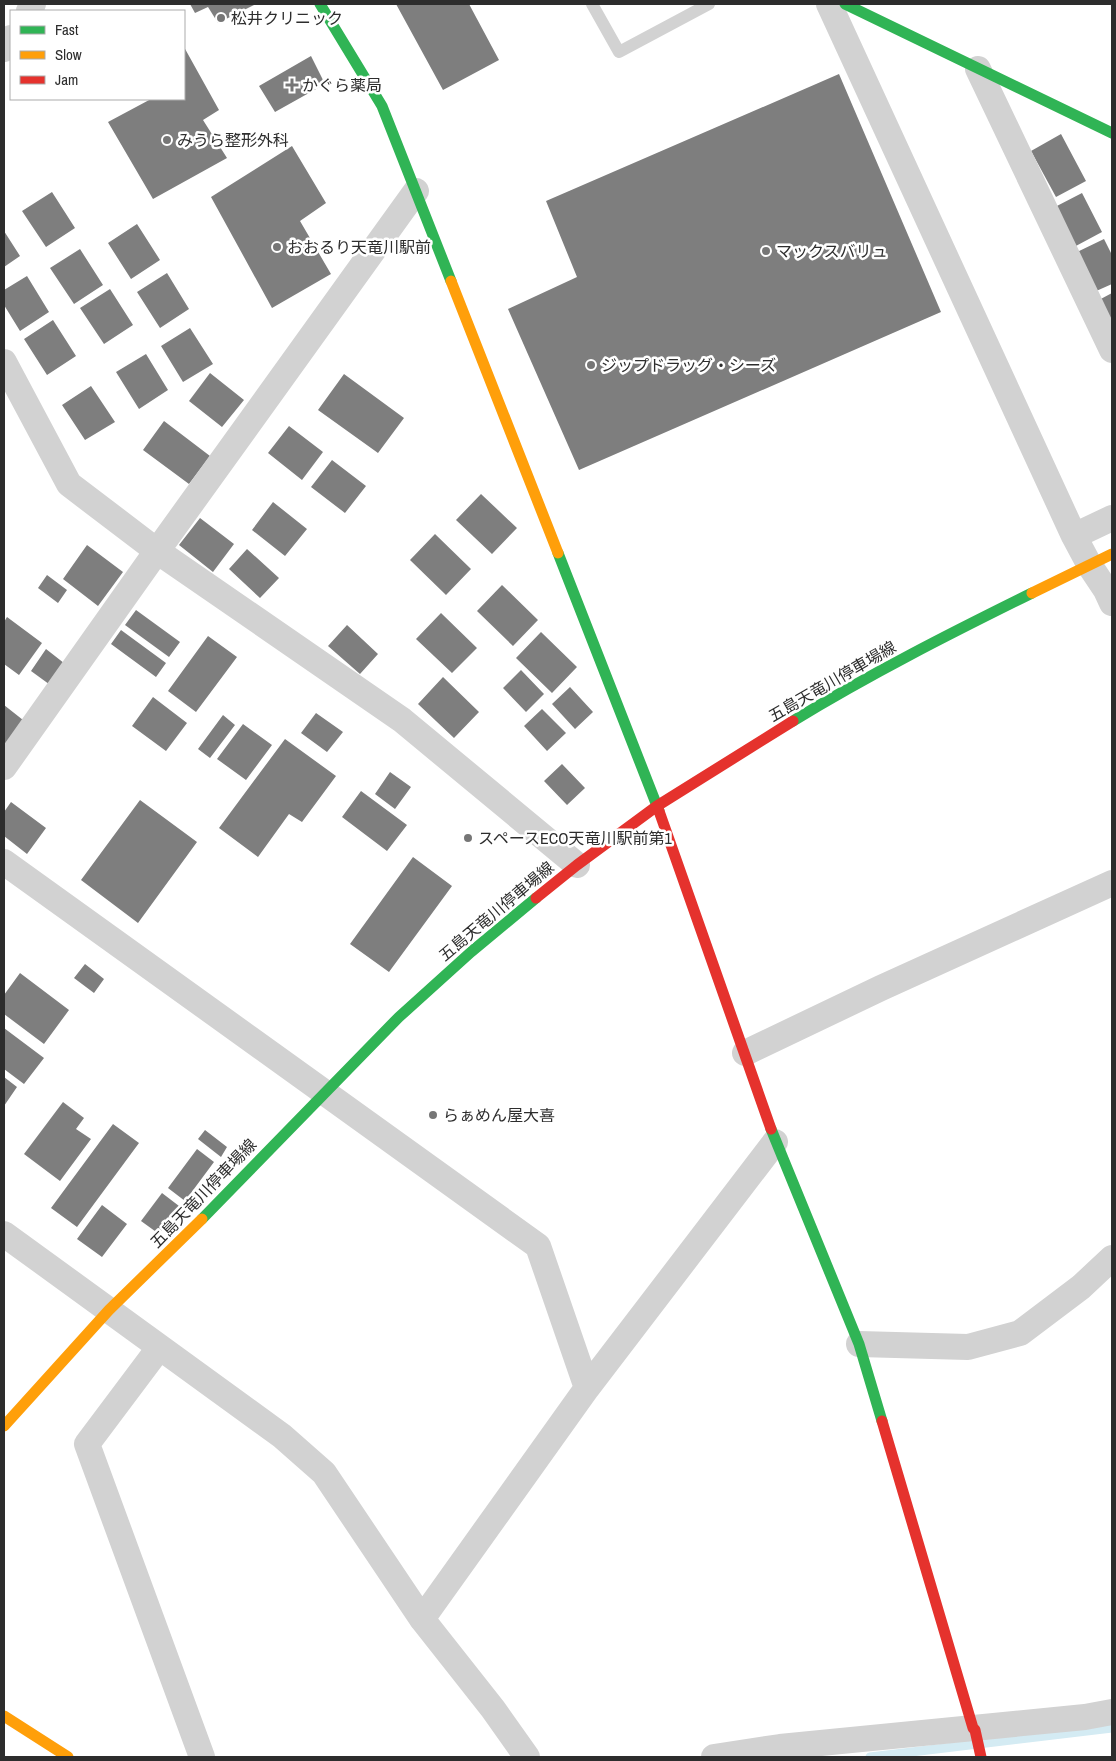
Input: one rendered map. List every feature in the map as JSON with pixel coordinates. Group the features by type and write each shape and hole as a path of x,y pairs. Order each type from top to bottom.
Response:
{"street":[{"path":"320,4 382,106 657,806 776,1142 859,1344 981,1757"},
{"path":"829,4 1074,536 1103,559 1110,593"},
{"path":"845,4 978,70 1112,133"},
{"path":"978,70 1112,350"},
{"path":"4,767 416,191"},
{"path":"4,362 69,484 157,551 402,720 576,865"},
{"path":"1074,536 1112,518"},
{"name":"五島天竜川停車場線","path":"4,1426 108,1310 181,1240 399,1017 471,952 576,865 657,806 826,701 948,634 1103,559"},
{"path":"4,862 538,1246 587,1388"},
{"path":"745,1052 881,988 1112,884"},
{"path":"422,1619 587,1388 776,1142"},
{"path":"4,1234 282,1436 324,1473 422,1619 493,1709 527,1757"},
{"path":"859,1344 968,1346 1020,1333 1081,1286 1112,1258"},
{"path":"159,1348 87,1444 202,1757"},
{"path":"714,1757 780,1748 1085,1717 1112,1712"},
{"path":"4,1716 68,1757"}],"lane":[{"path":"592,4 619,52 709,4"}],"building":[{"name":"松井クリニック","path":"190,4 254,5 218,23 208,7 195,13"},
{"path":"396,4 469,4 499,60 443,90"},
{"name":"みうら整形外科","path":"185,49 219,110 203,120 227,158 153,199 108,122 149,100 185,100"},
{"name":"かぐら薬局","path":"311,56 325,84 275,112 259,86"},
{"path":"839,74 941,312 579,470 508,309 577,277 546,201"},
{"path":"1061,134 1086,181 1056,197 1031,151"},
{"name":"おおるり天竜川駅前","path":"292,146 326,203 300,221 331,274 272,308 211,197"},
{"path":"52,192 75,228 46,247 22,211"},
{"path":"1082,193 1102,232 1074,247 1053,208"},
{"path":"137,224 160,260 131,279 108,243"},
{"path":"4,231 20,256 4,267"},
{"path":"1104,239 1112,255 1112,284 1094,292 1075,253"},
{"path":"80,249 103,285 74,304 50,268"},
{"path":"167,273 189,309 160,328 137,292"},
{"path":"27,276 49,312 20,331 4,305 4,290"},
{"path":"110,289 133,325 104,344 80,308"},
{"path":"1112,293 1112,333 1097,301"},
{"path":"53,320 76,356 47,375 24,339"},
{"path":"190,328 213,364 183,382 161,346"},
{"path":"146,354 168,390 139,409 116,372"},
{"path":"210,373 244,400 222,427 189,401"},
{"path":"344,374 404,418 378,453 318,410"},
{"path":"91,386 115,422 85,440 62,405"},
{"path":"164,421 210,456 189,484 143,450"},
{"path":"289,426 323,452 302,480 268,453"},
{"path":"332,460 366,486 345,513 311,487"},
{"path":"481,494 517,528 492,554 456,520"},
{"path":"273,502 307,529 285,556 252,530"},
{"path":"200,518 234,544 213,572 179,545"},
{"path":"435,534 471,569 446,595 410,560"},
{"path":"87,545 123,572 98,606 63,579"},
{"path":"247,549 279,578 260,598 229,569"},
{"path":"47,575 67,590 58,603 38,588"},
{"path":"502,585 538,620 513,646 477,611"},
{"path":"136,610 180,642 169,657 125,625"},
{"path":"441,613 477,648 452,673 416,639"},
{"path":"7,617 42,643 19,675 4,664 4,622"},
{"path":"347,625 378,654 360,674 328,646"},
{"path":"121,630 166,663 156,677 111,644"},
{"path":"541,632 577,667 552,693 516,658"},
{"path":"208,636 237,657 196,712 168,691"},
{"path":"46,649 69,667 53,687 31,671"},
{"path":"521,670 544,694 526,712 503,688"},
{"path":"443,677 479,712 454,738 418,704"},
{"path":"570,687 593,712 575,729 552,704"},
{"path":"153,697 187,723 166,751 132,726"},
{"path":"4,705 23,720 4,746"},
{"path":"542,709 566,733 547,751 524,726"},
{"path":"316,713 343,732 327,752 301,733"},
{"path":"223,715 235,725 210,758 198,749"},
{"path":"243,724 272,745 246,780 217,759"},
{"path":"285,739 336,776 302,822 289,814 258,857 219,828"},
{"path":"562,764 585,788 567,805 544,781"},
{"path":"390,772 411,787 395,809 375,794"},
{"path":"361,791 407,825 387,851 342,817"},
{"path":"140,800 197,842 138,923 81,880"},
{"path":"11,802 46,828 27,854 4,836 4,812"},
{"path":"413,857 452,886 389,972 350,944"},
{"path":"85,964 104,979 94,993 74,978"},
{"path":"20,973 69,1010 44,1044 4,1014 4,995"},
{"path":"4,1028 44,1058 24,1084 4,1069"},
{"path":"4,1077 17,1087 4,1106"},
{"path":"63,1102 84,1118 76,1129 91,1139 60,1181 24,1154"},
{"path":"113,1124 139,1143 77,1227 51,1208"},
{"path":"205,1130 227,1147 221,1157 198,1139"},
{"path":"197,1149 214,1162 185,1201 168,1188"},
{"path":"162,1193 179,1206 159,1234 141,1221"},
{"path":"102,1205 127,1224 102,1257 77,1239"}],"waterway":[{"path":"870,1757 1112,1728"}],"traffic: fast":[{"path":"320,4 382,106 451,281"},
{"path":"845,4 1112,133"},
{"path":"558,553 659,811"},
{"path":"793,721 911,654 1032,593"},
{"path":"202,1219 399,1017 471,952 536,898"},
{"path":"771,1129 859,1344 882,1421"}],"traffic: slow":[{"path":"451,281 558,553"},
{"path":"1032,593 1112,554"},
{"path":"4,1426 109,1310 202,1219"},
{"path":"4,1716 68,1757"}],"traffic: jam":[{"path":"536,898 657,806 793,721"},
{"path":"659,811 771,1129"},
{"path":"882,1421 975,1730 981,1757"}],"place":[{"name":"松井クリニック","path":"221,18"},
{"name":"かぐら薬局","path":"292,85"},
{"name":"みうら整形外科","path":"167,140"},
{"name":"おおるり天竜川駅前","path":"277,247"},
{"name":"マックスバリュ","path":"766,251"},
{"name":"ジップドラッグ・シーズ","path":"591,365"},
{"name":"スペースECO天竜川駅前第1","path":"468,838"},
{"name":"らぁめん屋大喜","path":"433,1115"}]}
